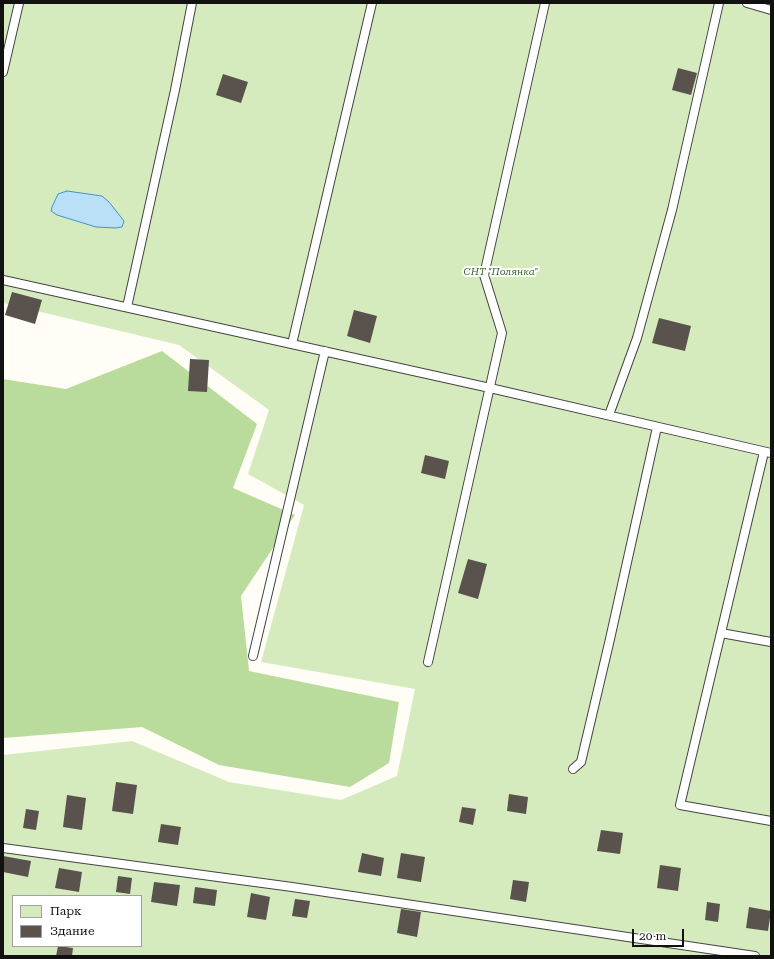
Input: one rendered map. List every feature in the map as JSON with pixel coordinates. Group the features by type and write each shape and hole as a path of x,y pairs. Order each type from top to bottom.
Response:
{"lane":[{"path":"3,72 19,3"},
{"path":"127,307 175,90 192,3"},
{"path":"292,344 372,3"},
{"path":"428,662 502,333 484,275 545,3"},
{"path":"609,415 637,338 672,210 719,3"},
{"path":"747,3 771,10"},
{"path":"3,280 490,388 768,453 721,633 680,805 771,821"},
{"path":"253,656 325,351"},
{"path":"573,769 581,762 583,754 657,427"},
{"path":"721,633 771,642"},
{"path":"3,848 292,887 755,956"}],"green space":[{"name":"СНТ \"Полянка\"","path":"3,3 771,3 771,956 3,956 3,755 132,741 229,782 341,800 397,776 415,689 261,662 304,505 248,474 269,410 179,345 3,303"},
{"path":"162,351 257,424 233,488 295,515 241,596 249,671 399,702 389,763 350,787 219,765 142,727 3,738 3,379 66,389"}],"water":[{"path":"67,191 102,196 109,202 124,221 122,227 96,227 57,215 51,211 58,194"}],"building":[{"path":"678,68 697,73 691,95 672,90"},
{"path":"223,74 248,82 241,103 216,95"},
{"path":"12,292 42,300 35,324 5,315"},
{"path":"354,310 377,316 370,343 347,336"},
{"path":"659,318 691,326 685,351 652,343"},
{"path":"190,359 209,360 207,392 188,391"},
{"path":"425,455 449,461 445,479 421,473"},
{"path":"468,559 487,564 478,599 458,593"},
{"path":"116,782 137,785 133,814 112,811"},
{"path":"509,794 528,797 526,814 507,811"},
{"path":"67,795 86,798 82,830 63,827"},
{"path":"462,807 476,809 473,825 459,822"},
{"path":"26,809 39,811 36,830 23,828"},
{"path":"161,824 181,827 178,845 158,842"},
{"path":"601,830 623,833 620,854 597,851"},
{"path":"362,853 384,858 381,876 358,872"},
{"path":"401,853 425,857 421,882 397,878"},
{"path":"3,856 31,861 28,877 3,872"},
{"path":"660,865 681,868 678,891 657,888"},
{"path":"59,868 82,872 79,892 55,888"},
{"path":"118,876 132,878 130,894 116,892"},
{"path":"513,880 529,882 526,902 510,899"},
{"path":"154,882 180,885 177,906 151,902"},
{"path":"195,887 217,890 215,906 193,903"},
{"path":"251,893 270,897 266,920 247,917"},
{"path":"295,899 310,901 307,918 292,916"},
{"path":"707,902 720,904 718,922 705,920"},
{"path":"749,907 771,911 768,931 746,928"},
{"path":"401,909 421,912 417,937 397,933"},
{"path":"58,947 73,948 72,956 56,956"}]}
